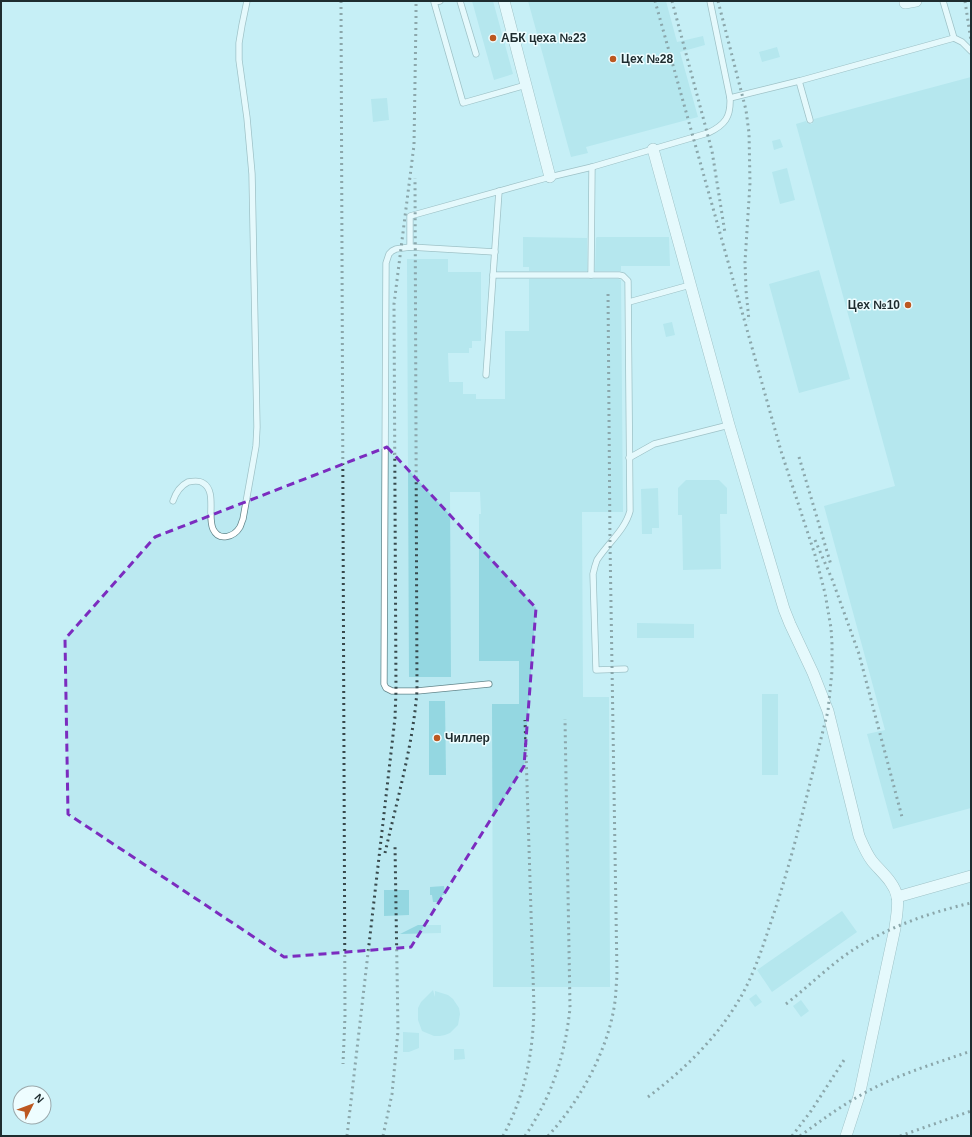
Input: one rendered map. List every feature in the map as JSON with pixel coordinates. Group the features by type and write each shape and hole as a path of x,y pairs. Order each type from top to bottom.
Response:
{"street":[{"path":"504,1 550,177"},
{"path":"905,3 916,1"},
{"path":"653,149 729,425 784,609 828,711 859,836 864,849 881,872 890,880 897,897 894,928 859,1096 846,1136"},
{"path":"897,897 971,876"}],"lane":[{"path":"173,500 176,492 186,483 200,481 206,485 211,498 212,528 216,534 221,537 227,537 240,528 243,519 256,446 257,427 252,174 247,118 239,60 241,31 247,1"},
{"path":"440,1 434,2 463,103 526,85"},
{"path":"460,1 476,54"},
{"path":"410,247 410,216 550,177 592,167 716,130 728,117 730,98 710,1"},
{"path":"943,1 954,38"},
{"path":"730,98 799,81 954,38 962,42 971,51"},
{"path":"799,81 810,120"},
{"path":"591,275 592,167"},
{"path":"486,375 499,191"},
{"path":"489,684 417,691 392,691 386,688 384,684 386,263 389,254 392,251 410,247 495,252"},
{"path":"493,275 619,275 623,276 628,281 630,511 623,526 597,560 594,566 593,574 596,670 625,669"},
{"path":"629,302 690,285"},
{"path":"629,458 654,444 729,425"}],"highlighted area":[{"path":"387,447 536,608 524,766 411,947 284,957 68,814 65,639 155,537"}],"shaded area":[{"path":"1,1 971,1 971,1136 1,1136"}],"building":[{"name":"АБК цеха №23","path":"472,1 493,1 513,74 494,80"},
{"name":"Цех №28","path":"528,1 666,1 677,42 703,36 705,45 680,52 698,117 586,147 588,153 571,157"},
{"path":"777,47 780,57 762,62 759,52"},
{"name":"Цех №10","path":"971,77 971,808 893,829 867,734 885,730 824,506 895,486 796,124 806,121 807,123 811,124 813,123 814,119"},
{"path":"387,98 389,120 373,122 371,99"},
{"path":"780,139 783,147 774,150 772,141"},
{"path":"787,168 795,200 780,204 772,172"},
{"path":"523,237 587,238 587,271 529,271 529,267 523,267"},
{"path":"597,237 669,237 670,266 621,266 621,271 595,271"},
{"path":"407,259 448,259 448,272 481,272 481,341 472,341 472,348 469,348 469,353 448,353 449,382 463,382 463,394 476,394 476,399 505,399 505,331 529,331 529,279 621,280 623,512 582,512 583,697 609,697 610,987 493,987 492,704 519,704 519,661 479,661 480,492 450,492 451,677 409,677"},
{"path":"819,270 850,379 799,393 769,284"},
{"path":"672,322 675,335 666,337 663,324"},
{"path":"686,480 719,480 727,488 727,514 720,514 721,569 683,570 682,515 678,515 678,488"},
{"path":"658,488 659,528 652,528 652,534 642,534 641,489"},
{"path":"637,623 694,624 694,638 637,638"},
{"path":"762,694 778,694 778,775 762,775"},
{"name":"Чиллер","path":"429,701 445,701 446,775 429,775"},
{"path":"444,886 445,895 442,895 442,902 433,902 432,895 430,895 430,887"},
{"path":"384,890 409,890 409,915 384,916"},
{"path":"842,911 857,932 772,992 757,970"},
{"path":"418,925 441,925 441,933 400,934"},
{"path":"433,990 435,997 435,991 448,995 453,999 459,1008 460,1014 458,1025 450,1033 445,1035 434,1036 422,1031 418,1020 418,1008 421,1002"},
{"path":"756,994 762,1002 755,1007 749,999"},
{"path":"801,1000 809,1011 801,1017 793,1006"},
{"path":"403,1032 419,1033 419,1048 409,1052 403,1052"},
{"path":"454,1049 464,1049 465,1059 454,1060"}],"railway":[{"path":"341,1 345,1016 343,1064"},
{"path":"347,1136 395,718 394,304 414,145 416,1"},
{"path":"648,1097 684,1067 706,1045 725,1021 740,998 751,976 772,919 795,842 828,711 832,671 831,628 825,593 815,555 781,451 655,1"},
{"path":"672,1 712,151 725,233"},
{"path":"718,1 746,110 749,133 750,183 745,262 749,321"},
{"path":"965,1 971,41"},
{"path":"385,853 412,732 417,691 415,178"},
{"path":"548,1136 580,1093 598,1060 610,1025 616,992 608,291"},
{"path":"799,457 831,565"},
{"path":"815,540 832,579 859,654 902,817"},
{"path":"525,1136 543,1106 556,1075 565,1043 570,1008 565,719"},
{"path":"503,1136 517,1105 530,1058 534,1008 525,720"},
{"path":"383,1136 392,1094 398,1031 395,845"},
{"path":"786,1004 840,959 886,931 936,912 971,903"},
{"path":"800,1136 843,1106 894,1078 971,1051"},
{"path":"792,1136 811,1111 846,1057"},
{"path":"900,1136 971,1111"}],"place":[{"name":"АБК цеха №23","path":"493,38"},
{"name":"Цех №28","path":"613,59"},
{"name":"Цех №10","path":"908,305"},
{"name":"Чиллер","path":"437,738"}]}
